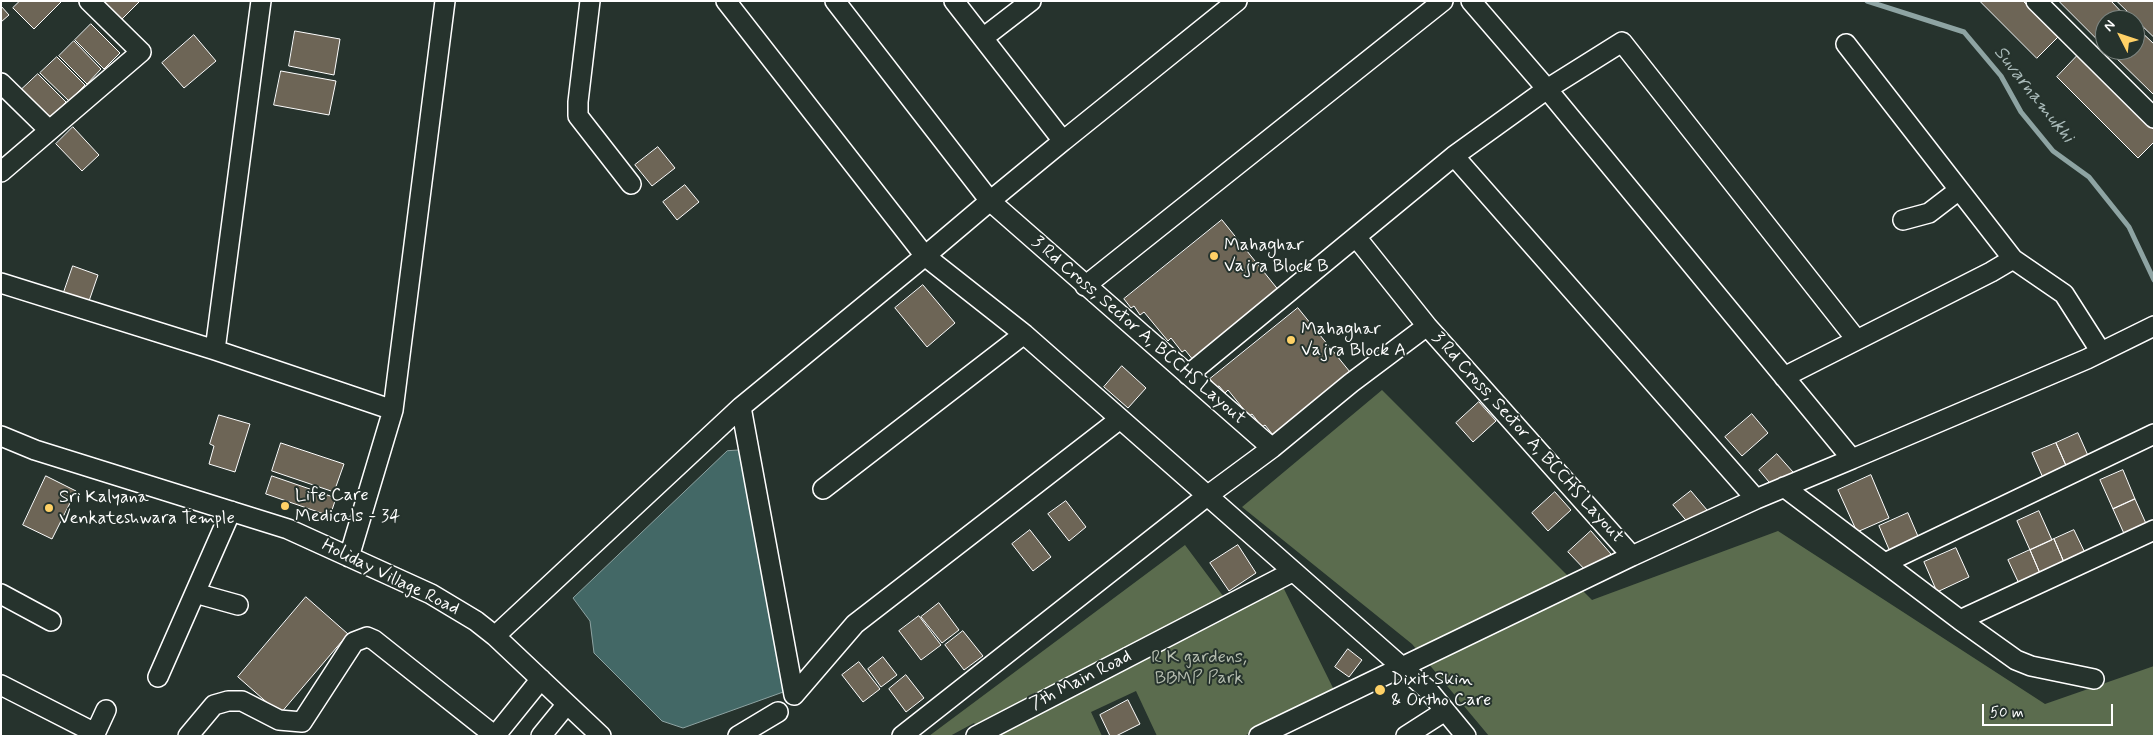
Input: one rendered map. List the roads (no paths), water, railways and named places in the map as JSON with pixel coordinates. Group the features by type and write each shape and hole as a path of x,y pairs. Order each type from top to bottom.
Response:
{"street":[{"path":"1,172 141,52 89,1"},
{"path":"215,350 261,1"},
{"path":"349,557 393,410 445,1"},
{"path":"590,1 578,116 631,184"},
{"path":"726,1 925,256 1024,334 1428,690 1466,736"},
{"name":"3 Rd Cross, Sector A, BCCHS Layout","path":"835,1 990,201 1272,448 1351,383 1427,326 1632,556 1756,499 2100,352 2154,326"},
{"path":"954,1 1063,141"},
{"path":"971,22 974,1"},
{"path":"983,38 1031,1"},
{"path":"496,636 741,407 1063,141 1237,1"},
{"path":"1085,286 1443,1"},
{"path":"1471,1 1547,89 1852,458"},
{"path":"2036,1 2154,118"},
{"path":"1188,375 1454,156 1547,89 1622,42 1856,339"},
{"path":"1846,44 2013,259 2064,294 2100,352"},
{"path":"1,83 49,130"},
{"path":"1454,156 1756,499"},
{"path":"1903,220 1929,213 1959,190"},
{"path":"1356,237 1427,326"},
{"path":"1784,376 1991,272 2013,259"},
{"path":"1,282 215,350 393,410"},
{"path":"823,489 1024,334"},
{"path":"741,407 794,695 855,624 1120,419"},
{"path":"1885,563 2154,434"},
{"name":"Holiday Village Road","path":"1,436 35,450 288,529 431,594 476,621 496,636 601,736"},
{"path":"902,736 1207,496 1272,448"},
{"path":"1784,487 2016,660 2031,666 2094,679"},
{"path":"158,677 196,593 230,510"},
{"path":"1960,620 2154,530"},
{"path":"1259,736 1632,556"},
{"name":"7th Main Road","path":"976,736 1292,572"},
{"path":"196,593 238,605"},
{"path":"1,594 51,621"},
{"path":"188,736 214,705 228,700 242,701 280,720 302,722 354,642 367,638 382,646 495,736 540,679"},
{"path":"1,685 94,734 106,710"},
{"path":"541,736 567,704"},
{"path":"1406,736 1445,711"},
{"path":"738,736 778,712"}],"water":[{"path":"745,450 786,691 683,728 662,721 594,653 590,621 573,598 727,451"}],"waterway":[{"name":"Suvarnamukhi","path":"1867,1 1964,32 2001,76 2021,112 2053,151 2089,177 2129,227 2154,280"}],"place":[{"name":"Mahaghar Vajra Block B","path":"1214,256"},
{"name":"Mahaghar Vajra Block A","path":"1291,340"},
{"name":"Life Care Medicals - 34","path":"285,506"},
{"name":"Sri Kalyana Venkateshwara Temple","path":"49,508"},
{"name":"Dixit Skin & Ortho Care","path":"1380,690"}],"park label":[{"name":"R K gardens, BBMP Park","path":"1199,668"}]}
